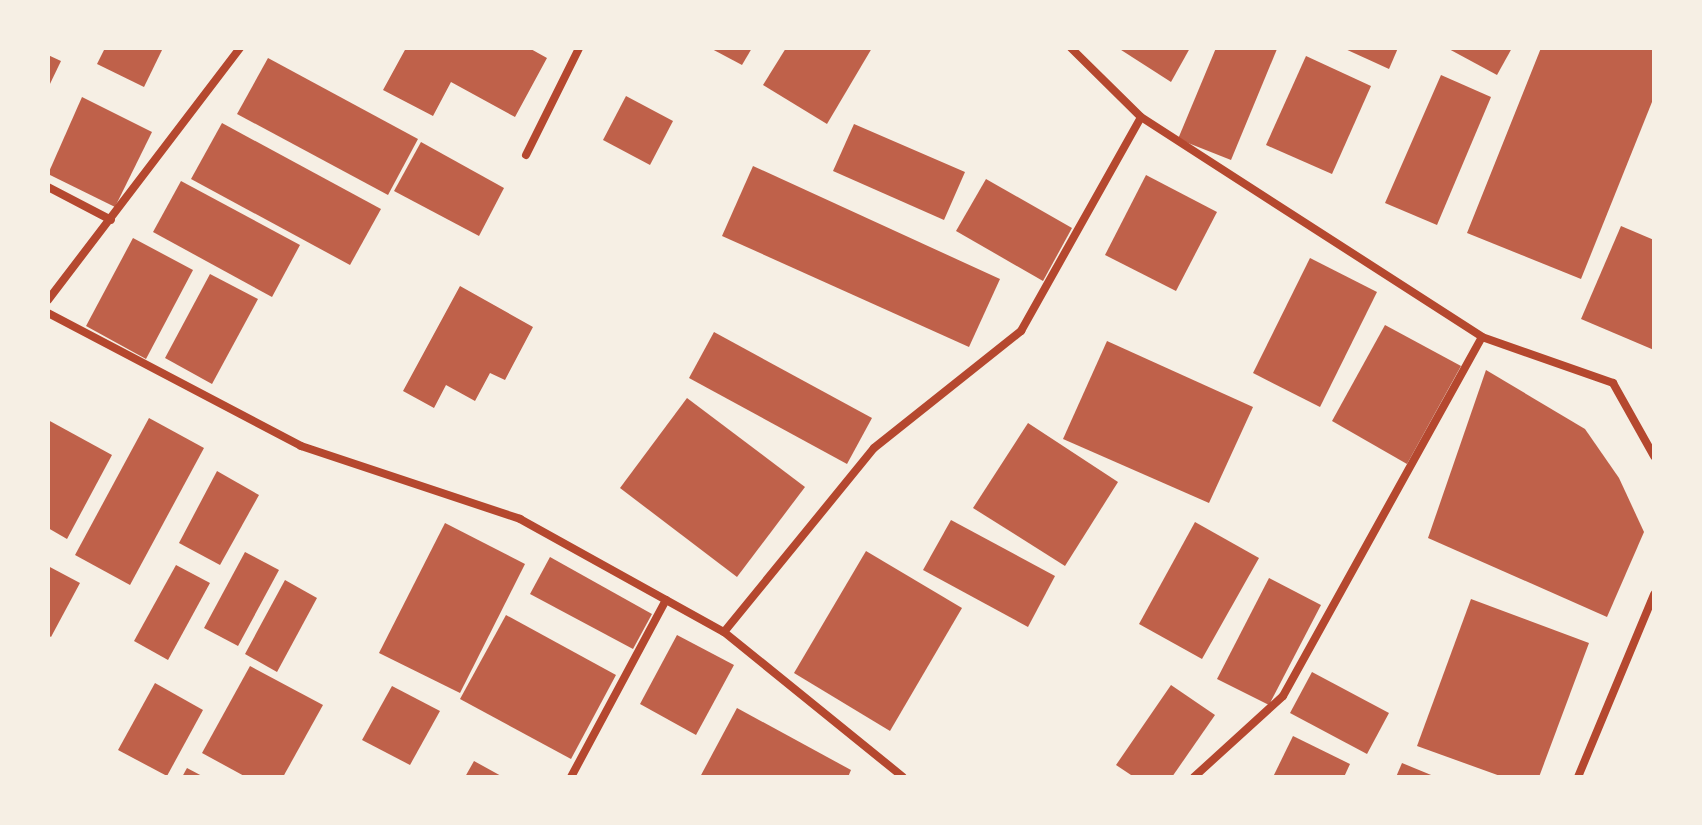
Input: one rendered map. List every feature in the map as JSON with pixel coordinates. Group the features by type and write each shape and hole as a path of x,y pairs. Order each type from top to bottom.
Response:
{"street":[{"path":"48,300 240,48"},
{"path":"526,155 579,48"},
{"path":"1071,48 1141,117 1482,337 1613,383 1654,456"},
{"path":"724,632 874,448 1021,331 1141,117"},
{"path":"48,187 111,220"},
{"path":"48,313 301,446 520,519 724,632 903,777"},
{"path":"1194,777 1283,696 1482,337"},
{"path":"1578,777 1654,594"},
{"path":"571,777 666,600"}],"building":[{"path":"105,48 163,48 144,87 97,64"},
{"path":"406,48 529,48 547,58 515,117 451,82 433,116 383,90"},
{"path":"710,48 752,48 742,65"},
{"path":"786,48 872,48 827,124 763,85"},
{"path":"1118,48 1190,48 1171,82"},
{"path":"1216,48 1277,49 1231,160 1178,139"},
{"path":"1343,48 1398,48 1389,69"},
{"path":"1447,48 1512,48 1497,75"},
{"path":"1541,48 1654,48 1654,97 1581,279 1467,233"},
{"path":"48,55 61,61 48,88"},
{"path":"1306,56 1371,86 1332,174 1266,145"},
{"path":"268,58 418,139 388,195 237,114"},
{"path":"1441,75 1491,97 1437,225 1385,203"},
{"path":"626,96 673,121 650,165 603,140"},
{"path":"82,97 152,132 115,207 48,174"},
{"path":"222,123 381,209 350,265 191,179"},
{"path":"854,124 965,172 944,220 833,171"},
{"path":"421,142 504,188 479,236 394,191"},
{"path":"753,166 1000,279 969,347 722,236"},
{"path":"1146,175 1217,212 1176,291 1105,255"},
{"path":"986,179 1072,228 1043,281 956,231"},
{"path":"181,181 300,245 272,297 153,232"},
{"path":"1621,226 1654,240 1654,350 1581,319"},
{"path":"133,238 193,270 146,359 86,326"},
{"path":"1310,258 1377,292 1320,407 1253,373"},
{"path":"210,274 258,299 212,384 165,358"},
{"path":"460,286 533,327 505,380 490,373 475,401 446,385 434,408 403,391"},
{"path":"1385,325 1461,366 1407,464 1332,421"},
{"path":"714,332 872,418 847,464 689,378"},
{"path":"1107,341 1253,407 1209,503 1063,439"},
{"path":"1486,370 1585,429 1619,478 1644,532 1607,617 1428,538"},
{"path":"687,398 805,487 737,577 620,488"},
{"path":"149,418 204,448 130,585 75,555"},
{"path":"48,420 112,455 67,539 48,528"},
{"path":"1028,423 1118,482 1065,566 973,508"},
{"path":"217,471 259,495 220,565 179,543"},
{"path":"951,520 1055,576 1028,627 923,570"},
{"path":"1195,522 1259,558 1202,659 1139,624"},
{"path":"445,523 525,564 460,693 379,653"},
{"path":"866,551 962,608 890,731 794,673"},
{"path":"245,552 279,570 238,646 204,628"},
{"path":"550,557 652,614 633,649 530,594"},
{"path":"176,565 210,583 168,660 134,641"},
{"path":"48,566 80,583 51,637 48,635"},
{"path":"1269,578 1321,605 1269,705 1217,679"},
{"path":"285,580 317,598 277,672 245,654"},
{"path":"1471,599 1589,643 1539,777 1503,777 1417,746"},
{"path":"506,615 616,675 571,759 460,699"},
{"path":"677,635 734,665 696,735 640,704"},
{"path":"250,666 323,705 283,777 246,777 202,753"},
{"path":"1312,672 1389,713 1367,754 1290,713"},
{"path":"155,683 203,710 167,776 118,750"},
{"path":"1171,685 1215,715 1172,777 1134,777 1116,765"},
{"path":"392,686 440,711 410,765 362,740"},
{"path":"737,708 851,770 848,777 700,777"},
{"path":"1293,736 1350,764 1344,777 1273,777"},
{"path":"474,761 503,777 465,777"},
{"path":"1402,763 1436,777 1396,777"},
{"path":"187,768 204,777 182,777"}]}
